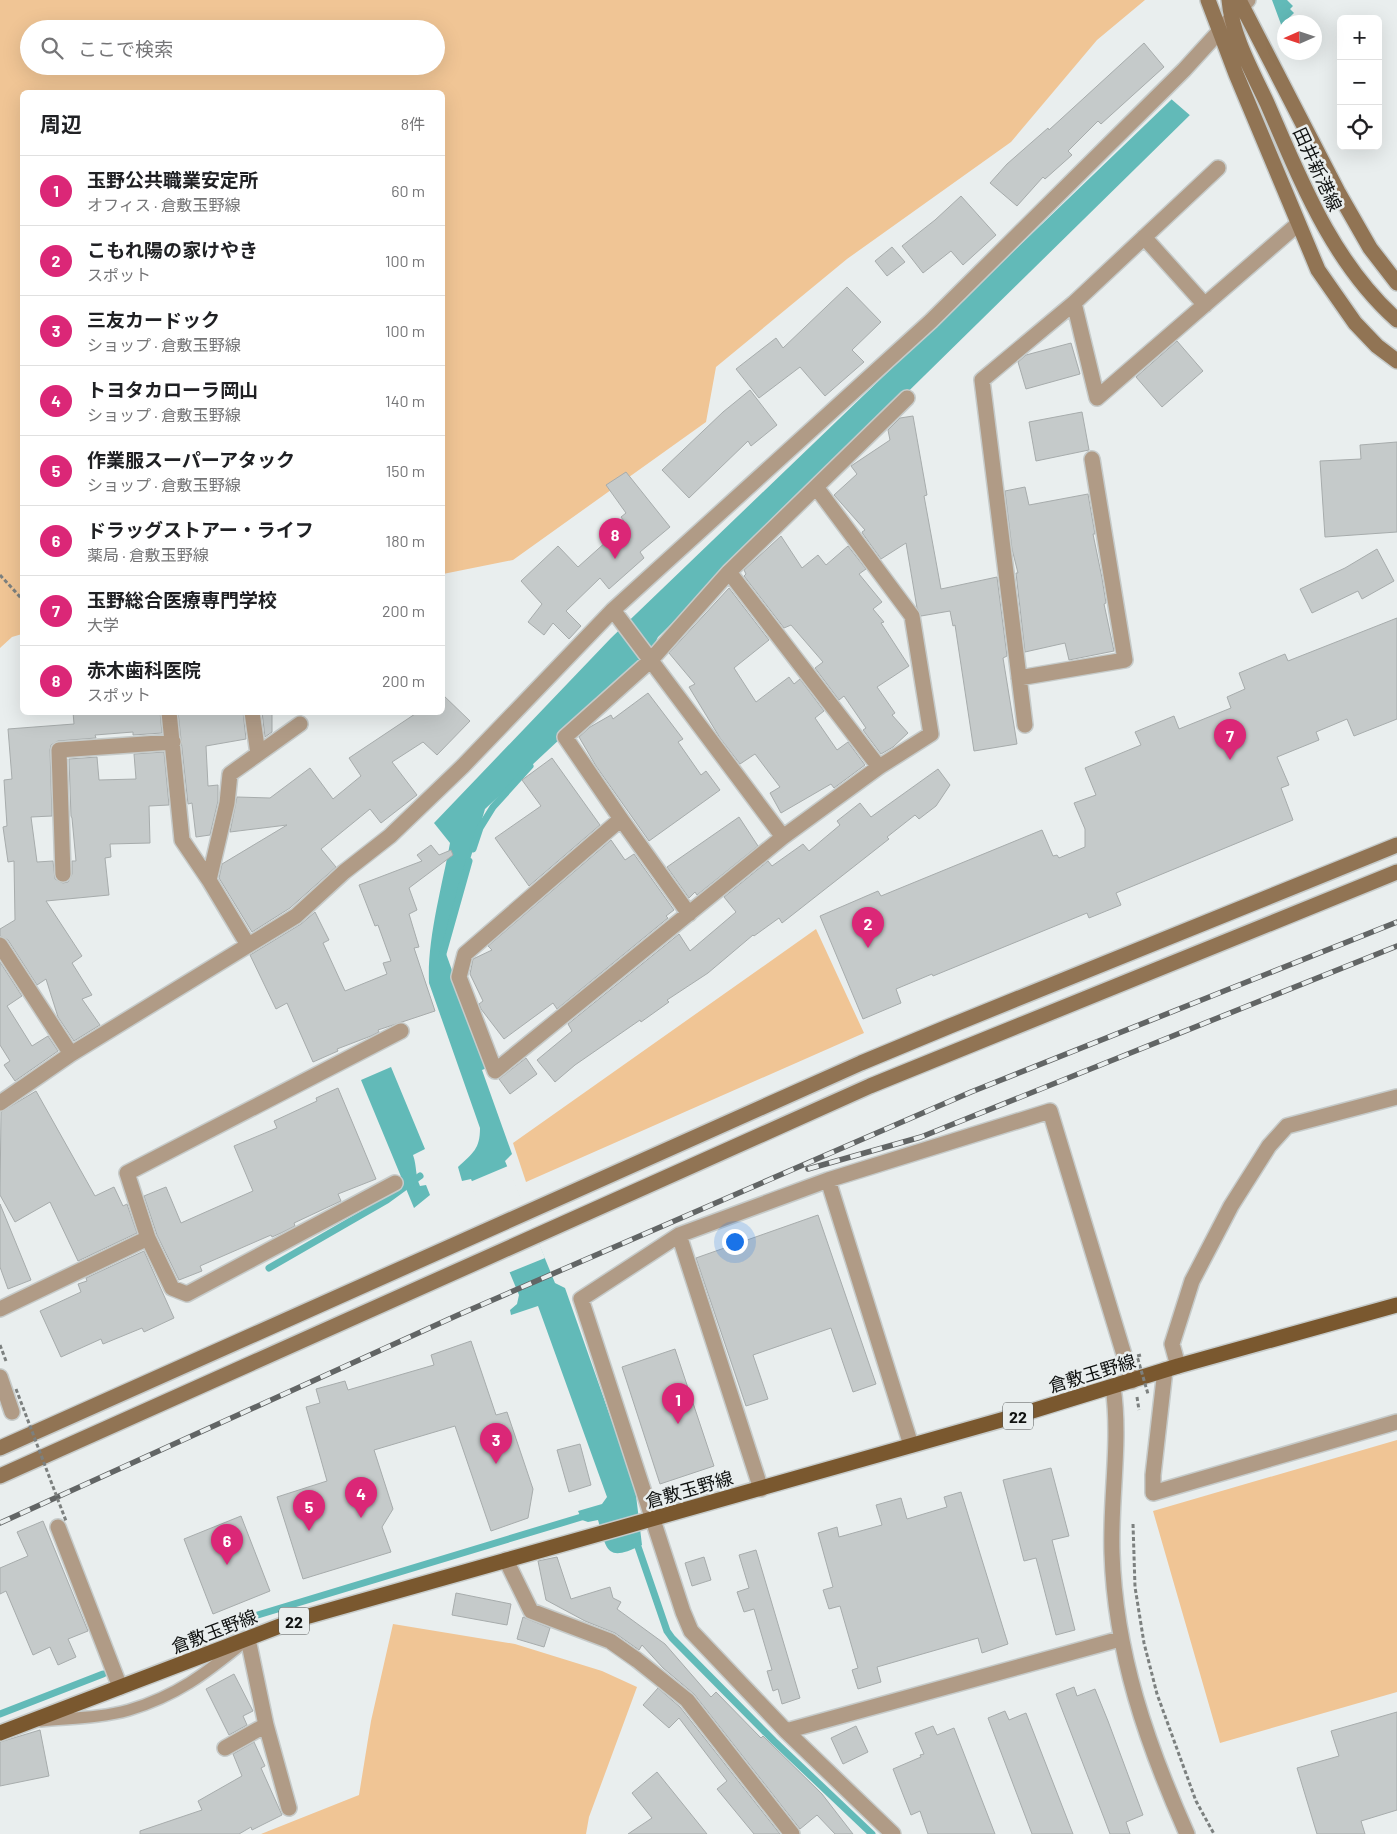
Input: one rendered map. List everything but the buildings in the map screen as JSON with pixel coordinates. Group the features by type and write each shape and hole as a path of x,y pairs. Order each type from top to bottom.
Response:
{"main road":[{"name":"倉敷玉野線","path":"0,1733 309,1616 761,1489 1019,1415 1171,1368 1397,1305"}],"street":[{"path":"1208,0 1227,28 1236,74 1318,270 1360,329 1377,346 1397,360"},
{"name":"田井新港線","path":"1215,0 1227,28 1248,61 1300,178 1334,244 1363,285 1397,320"},
{"path":"1241,4 1347,208 1370,248 1397,283"},
{"name":"田井新港線","path":"1227,28 1241,4"},
{"path":"0,1103 71,1054 296,916 344,872 390,836 463,766 613,610 931,321 1227,28"},
{"path":"1025,725 982,380 1074,303 1218,168"},
{"path":"1074,303 1097,398 1298,224"},
{"path":"1144,237 1205,305"},
{"path":"689,914 565,737 650,662 729,572 907,398"},
{"path":"1019,678 1125,660 1092,459"},
{"path":"621,819 464,954 459,977 495,1071 783,837 879,767 931,734 912,616 816,487"},
{"path":"729,572 879,767"},
{"path":"613,610 650,662 783,837"},
{"path":"169,715 182,840 209,880 248,946"},
{"path":"252,715 258,754"},
{"path":"209,880 227,804 230,774 300,724"},
{"path":"63,874 59,750 173,742"},
{"path":"0,1448 888,1052 1397,845"},
{"path":"0,1476 870,1086 1397,872"},
{"path":"0,945 71,1054"},
{"path":"395,1183 187,1294 172,1288 148,1238 127,1173 401,1032"},
{"path":"1397,1097 1286,1126 1269,1146 1231,1206 1192,1281 1172,1344 1171,1368 1153,1475 1153,1493 1397,1422"},
{"path":"893,1834 786,1731 691,1631 646,1521 581,1299 679,1235 828,1180 1050,1111 1132,1381"},
{"path":"828,1180 911,1445"},
{"path":"679,1235 761,1489"},
{"path":"0,1309 148,1238"},
{"path":"0,1377 12,1412"},
{"path":"1113,1386 1117,1412 1112,1504 1112,1554 1120,1639 1147,1737 1187,1834"},
{"path":"62,1524 120,1687"},
{"path":"506,1560 531,1611 610,1641 687,1700 792,1834"},
{"path":"248,1639 266,1725 289,1808"},
{"path":"786,1731 1120,1639"},
{"path":"225,1748 266,1725"}],"lane":[{"path":"27,1723 104,1715 128,1710 170,1694 203,1676 248,1639"}],"path":[{"path":"0,575 20,597"},
{"path":"0,1345 2,1351"},
{"path":"1141,1355 1137,1356 1148,1394"},
{"path":"16,1389 62,1524"},
{"path":"1139,1415 1140,1407"},
{"path":"1133,1519 1135,1587 1148,1660 1157,1694 1176,1749 1196,1801 1214,1834"}],"shaded area":[{"path":"0,0 1145,0 1097,40 1011,142 847,259 716,367 706,422 513,560 445,574 445,90 20,90 20,635 12,637 0,648"},
{"path":"816,929 864,1033 526,1182 513,1143"},
{"path":"1397,1440 1397,1692 1220,1743 1153,1511"},
{"path":"393,1624 515,1644 602,1671 637,1687 589,1817 586,1834 261,1834 359,1795 371,1721"}],"water":[{"path":"1262,0 1287,0 1293,6 1290,9 1294,13 1292,15 1277,15 1277,30 658,637 652,649 637,667 485,809 444,948 487,1068 482,1070 512,1154 505,1161 555,1283 565,1288 635,1487 642,1545 622,1553 615,1553 610,1551 607,1546 598,1520 588,1522 582,1520 578,1511 602,1504 607,1497 538,1306 511,1315 510,1310 517,1304 519,1295 471,1179 462,1181 458,1167 475,1150 479,1141 480,1128 429,983 430,949 450,843 434,823 611,638 1171,100"},
{"path":"391,1067 425,1149 413,1155 420,1186 426,1185 430,1195 414,1208 361,1080"}],"pier":[{"path":"1259,0 1272,0 1278,15 1277,32 1192,117 1170,98"},
{"path":"508,1166 545,1258 508,1273 470,1182"}],"waterway":[{"path":"473,849 480,828 493,807 530,766"},
{"path":"442,957 469,861"},
{"path":"269,1268 387,1200 420,1176"},
{"path":"231,1623 588,1515"},
{"path":"635,1538 667,1631 672,1638 774,1741 872,1834"},
{"path":"0,1714 103,1674"}],"railway":[{"path":"0,1523 458,1315 971,1092 1397,922"},
{"path":"808,1169 921,1137 1397,946"}],"place":[{"name":"赤木歯科医院","path":"615,559"},
{"name":"玉野総合医療専門学校","path":"1230,760"},
{"name":"こもれ陽の家けやき","path":"868,948"},
{"name":"玉野公共職業安定所","path":"678,1424"},
{"name":"三友カードック","path":"496,1464"},
{"name":"トヨタカローラ岡山","path":"361,1518"},
{"name":"作業服スーパーアタック","path":"309,1531"},
{"name":"ドラッグストアー・ライフ","path":"227,1565"}]}
